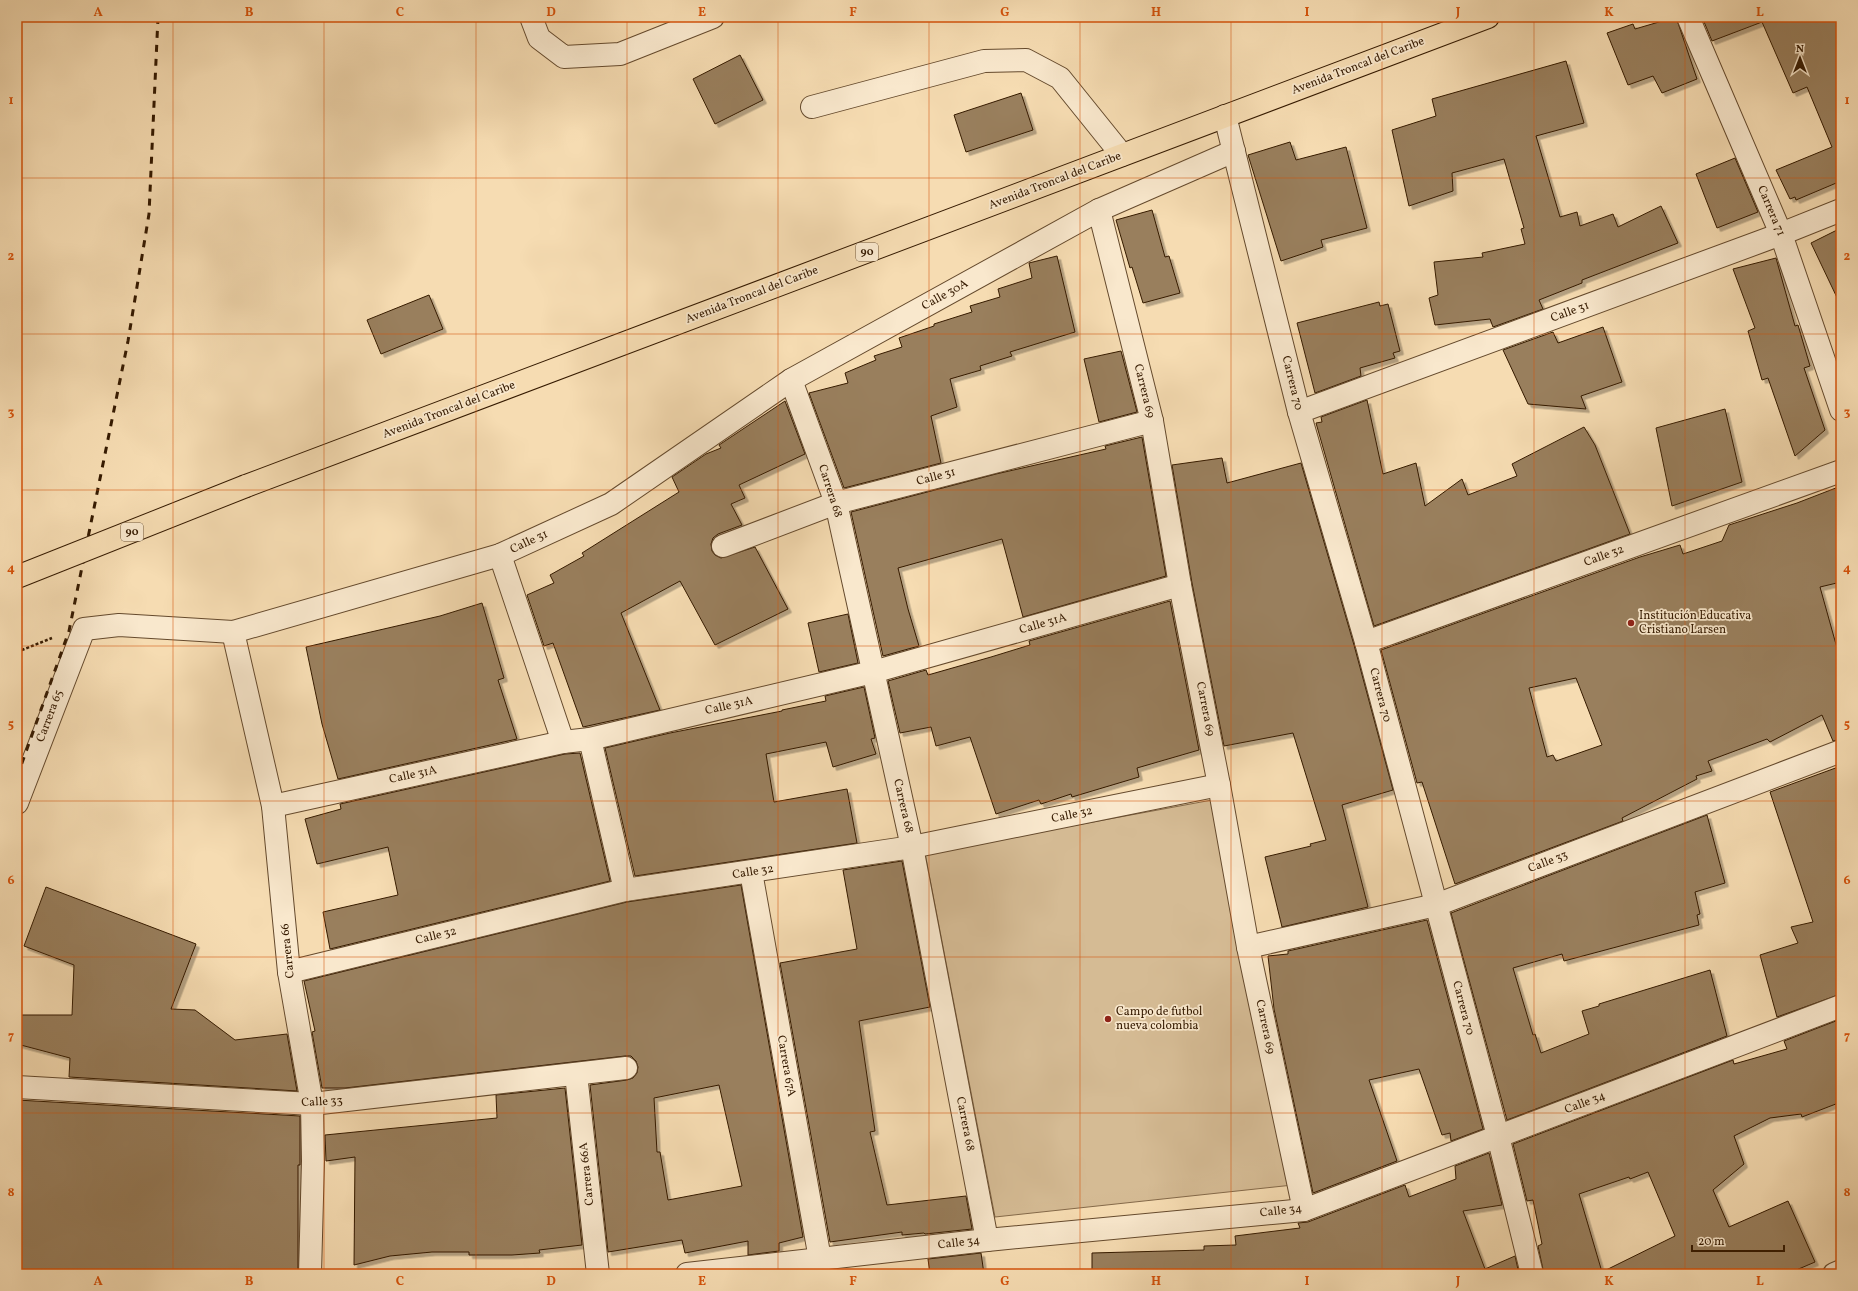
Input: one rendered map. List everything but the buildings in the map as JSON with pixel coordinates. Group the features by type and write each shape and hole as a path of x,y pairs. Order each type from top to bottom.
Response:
{"highway":[{"name":"Avenida Troncal del Caribe","path":"17,577 246,486 1488,17"}],"street":[{"path":"530,17 540,38 564,57 620,54 713,17"},
{"name":"Carrera 71","path":"1688,17 1781,234 1841,410"},
{"path":"812,107 984,61 1026,60 1060,78 1122,155"},
{"name":"Carrera 70","path":"1225,116 1299,412 1366,642 1498,1136 1532,1274"},
{"name":"Calle 30A","path":"790,380 1099,210 1234,151"},
{"name":"Carrera 69","path":"1099,210 1152,421 1180,585 1219,784 1248,947 1304,1210"},
{"name":"Calle 31","path":"1299,412 1781,234 1841,210"},
{"name":"Calle 31","path":"84,629 119,625 233,632 500,555 611,504 790,380"},
{"name":"Carrera 68","path":"790,380 836,503 912,847 987,1240"},
{"name":"Calle 31","path":"723,546 836,503 1152,421"},
{"name":"Calle 32","path":"1366,642 1841,471"},
{"path":"500,555 563,742"},
{"name":"Calle 31A","path":"273,806 563,742 590,739 873,672 1180,585"},
{"name":"Carrera 65","path":"17,803 84,629"},
{"name":"Carrera 66","path":"233,632 273,806 290,972 312,1104 313,1161 310,1274"},
{"path":"590,739 625,890"},
{"name":"Calle 33","path":"1248,947 1436,905 1841,751"},
{"name":"Calle 32","path":"290,972 625,890 912,847 1219,784"},
{"name":"Carrera 67A","path":"751,872 820,1259"},
{"name":"Calle 34","path":"687,1274 987,1240 1304,1210 1841,1006"},
{"name":"Calle 33","path":"17,1087 312,1104 626,1068"},
{"name":"Carrera 66A","path":"576,1074 598,1274"},
{"path":"1834,1274 1841,1271"}],"path":[{"path":"17,652 54,637"}],"shaded area":[{"name":"Campo de futbol nueva colombia","path":"1212,800 1293,1185 995,1217 925,853"}],"railway":[{"path":"17,777 69,631 128,341 149,214 158,17"}],"place":[{"name":"Institución Educativa Cristiano Larsen","path":"1631,623"},
{"name":"Campo de futbol nueva colombia","path":"1108,1019"}]}
